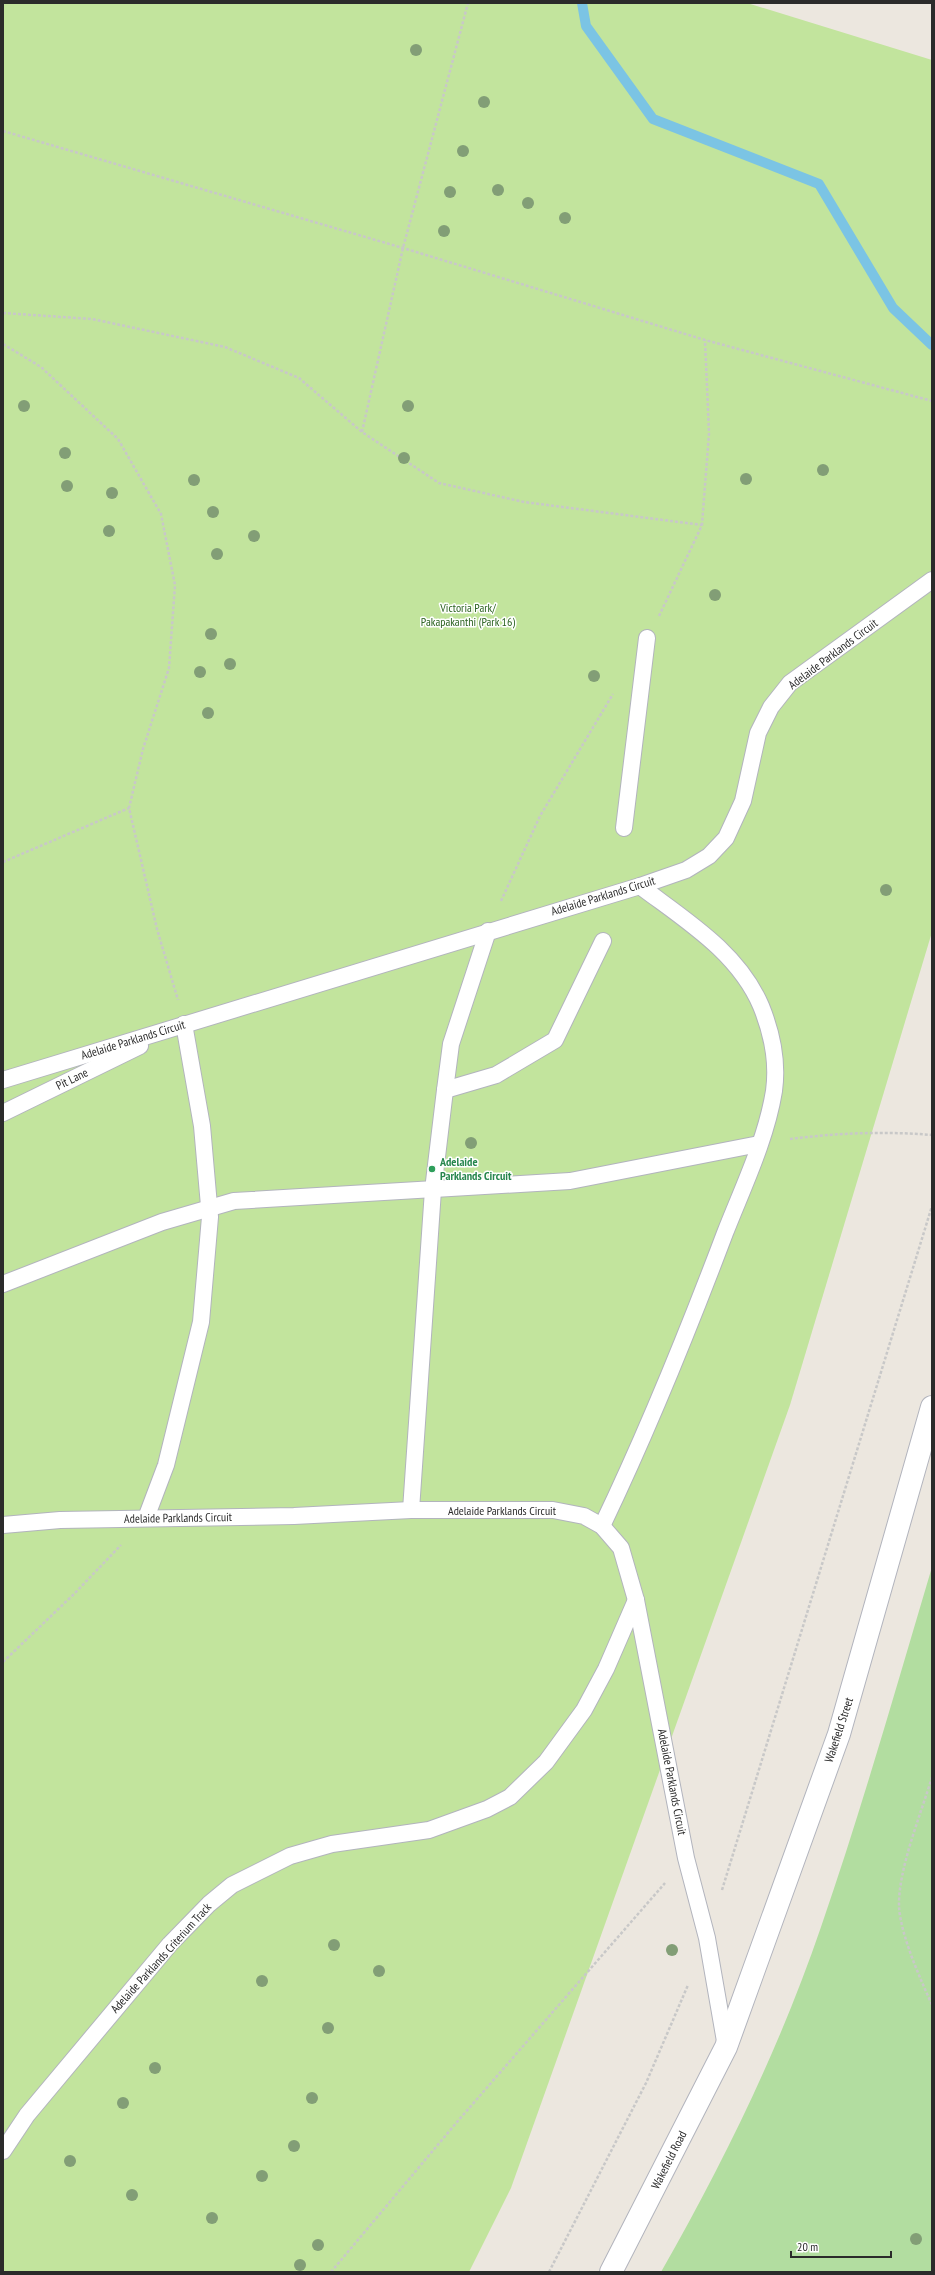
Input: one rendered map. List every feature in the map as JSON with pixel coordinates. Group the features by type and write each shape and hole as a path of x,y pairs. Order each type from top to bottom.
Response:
{"main road":[{"name":"Wakefield Street","path":"726,2047 839,1734 932,1407"},
{"name":"Wakefield Road","path":"612,2272 726,2047"}],"lane":[{"name":"Adelaide Parklands Circuit","path":"3,1080 488,931 640,886 686,870 709,856 726,838 743,801 758,733 771,708 790,683 932,580"},
{"path":"624,828 647,638"},
{"path":"602,1526 625,1478 704,1288 759,1144 774,1092 776,1070 774,1048 760,1005 740,970 708,937 640,886"},
{"path":"411,1510 432,1190 451,1044 488,931"},
{"path":"445,1090 496,1075 555,1040 603,941"},
{"path":"146,1518 166,1465 201,1322 209,1208 202,1126 184,1024"},
{"name":"Pit Lane","path":"3,1113 184,1024"},
{"path":"3,1284 162,1222 234,1201 570,1181 759,1144"},
{"name":"Adelaide Parklands Circuit","path":"3,1525 60,1520 294,1516 411,1510 553,1510 584,1516 602,1526 621,1548 636,1600 686,1858 707,1938 726,2047"},
{"name":"Adelaide Parklands Criterium Track","path":"3,2151 27,2115 170,1944 209,1904 232,1885 290,1856 332,1844 429,1830 487,1809 515,1792 546,1762 584,1710 606,1669 636,1600"}],"path":[{"path":"362,432 403,248 468,3"},
{"path":"3,131 403,248 705,340 932,401"},
{"path":"3,313 92,319 225,348 299,378 362,432 439,483 524,502 702,525"},
{"path":"3,344 41,367 118,439 161,514 175,585 169,668 143,749 130,808 157,929 184,1024"},
{"path":"3,862 130,808"},
{"path":"759,1144 827,1134 932,1134"},
{"path":"721,1893 932,1206"},
{"path":"3,1662 74,1594 146,1518"},
{"path":"932,1777 904,1870 899,1907 904,1934 932,2005"},
{"path":"331,2272 456,2122 686,1858"},
{"path":"550,2272 646,2083 689,1982"}],"green space":[{"name":"Adelaide Parklands Circuit","path":"3,3 747,3 932,60 932,932 790,1405 511,2188 469,2272 3,2272"},
{"path":"932,1567 932,2272 661,2272 707,2189 749,2103 788,2016 805,1972 851,1838"}],"waterway":[{"path":"582,3 586,26 653,119 819,184 893,308 932,345"}],"place":[{"name":"Adelaide Parklands Circuit","path":"432,1169"}],"park label":[{"name":"Victoria Park/ Pakapakanthi (Park 16)","path":"468,615"}]}
